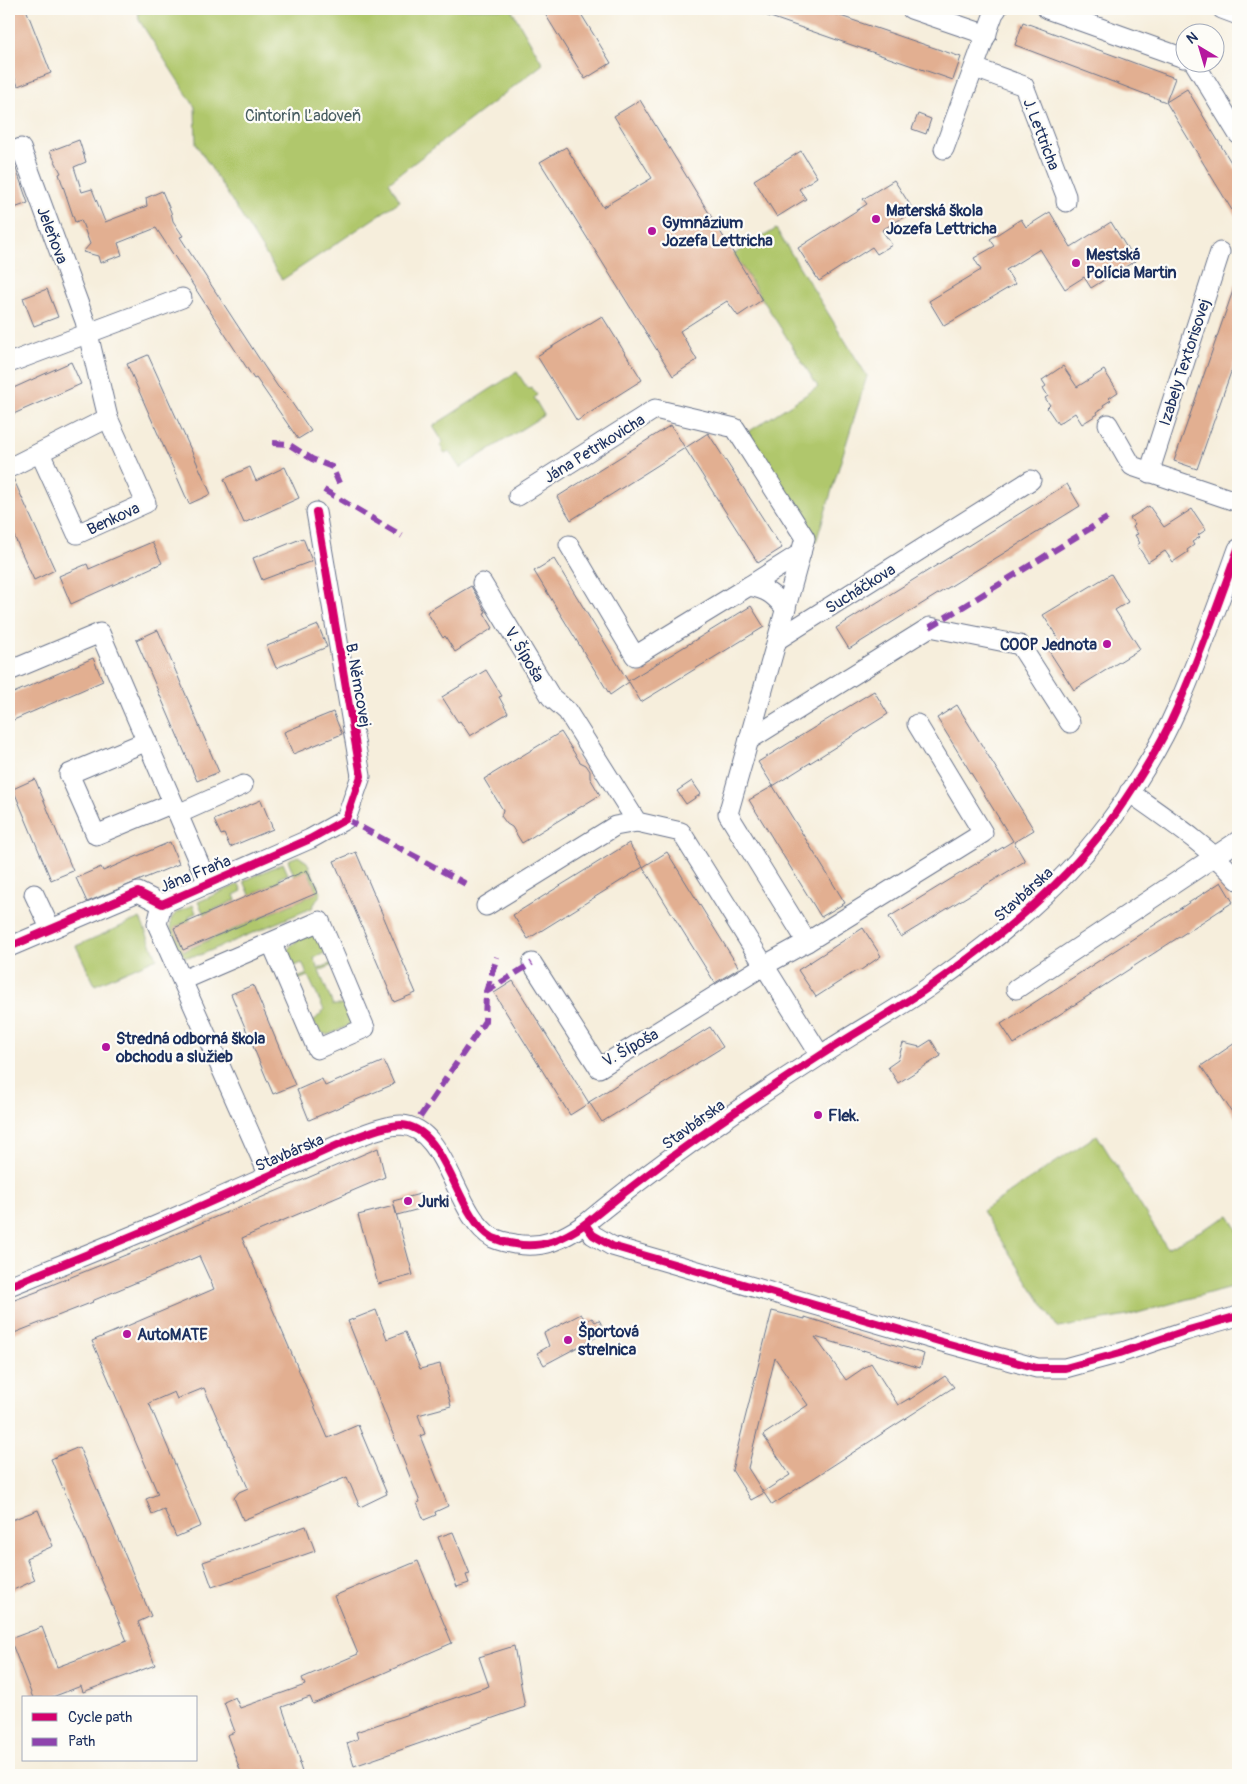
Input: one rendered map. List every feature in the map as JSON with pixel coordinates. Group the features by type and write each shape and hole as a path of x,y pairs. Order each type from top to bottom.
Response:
{"street":[{"path":"912,9 986,34"},
{"path":"944,149 997,9"},
{"path":"1047,9 1174,54"},
{"name":"J. Lettricha","path":"975,68 1024,86 1066,196 1066,202"},
{"path":"1200,72 1238,134"},
{"name":"Jeleňova","path":"9,153 20,148 89,333"},
{"name":"Izabely Textorisovej","path":"1148,473 1220,252"},
{"path":"9,363 182,298"},
{"name":"Benkova","path":"40,453 78,534 146,503 108,418 89,333"},
{"name":"Jána Petrikovicha","path":"518,496 655,409 735,428 805,538 777,640"},
{"path":"9,468 108,418"},
{"path":"1108,424 1132,466 1238,502"},
{"name":"Sucháčkova","path":"777,640 1031,480"},
{"name":"B. Němcovej","path":"310,840 346,819 361,776 316,512"},
{"path":"569,545 635,656 801,553"},
{"name":"Stavbárska","path":"9,1286 166,1222 383,1128 392,1126 410,1126 428,1136 474,1219 493,1238 521,1245 545,1245 558,1241 586,1224 711,1128 820,1055 928,988 1028,911 1049,891 1111,820 1151,759 1177,709 1202,649 1238,549"},
{"name":"V. Šípoša","path":"482,583 551,697 567,711 637,822"},
{"path":"749,586 766,590 777,598 786,609"},
{"path":"749,740 930,627 1020,645 1070,723"},
{"name":"Jána Fraňa","path":"9,672 100,633 208,884"},
{"path":"777,640 728,814 807,942"},
{"path":"765,965 807,942 983,833 917,724"},
{"path":"147,741 69,774 96,835 243,785"},
{"path":"1129,792 1174,824 1214,856 1238,880"},
{"path":"486,906 615,826 637,822 681,832 820,1055"},
{"name":"Jána Fraňa","path":"162,904 310,840"},
{"path":"1016,988 1238,841"},
{"name":"Jána Fraňa","path":"9,947 138,892 162,904"},
{"path":"34,894 50,928"},
{"name":"Jána Fraňa","path":"162,904 157,924 269,1176"},
{"path":"183,980 271,942 320,921 365,1028 317,1049 271,942"},
{"name":"V. Šípoša","path":"532,963 598,1068 765,965"},
{"path":"586,1224 593,1235 612,1246 1037,1368 1065,1368 1238,1316"}],"green space":[{"name":"Cintorín Ľadoveň","path":"138,9 511,9 543,64 389,182 400,201 282,280 196,144 195,107 139,20"},
{"path":"776,229 867,376 816,542 745,434 818,387 734,254"},
{"path":"517,372 528,389 531,387 537,395 534,398 544,415 460,468 449,452 445,454 440,445 443,442 433,426"},
{"path":"298,856 307,862 321,893 312,908 200,955 185,957 174,939 171,919 175,914 193,905 196,913 189,916 190,920 174,928 184,951 317,893 308,870 294,875 288,860"},
{"path":"283,863 288,874 279,878 280,881 250,895 244,881"},
{"path":"239,884 242,891 234,895 236,900 204,914 198,902"},
{"path":"140,918 157,958 95,985 76,946"},
{"path":"310,935 317,936 327,952 314,958 318,969 332,963 333,965 319,971 333,1005 350,1005 352,1019 348,1026 328,1035 322,1033 313,1022 324,1010 308,976 293,980 307,974 302,963 288,969 287,955 290,946"},
{"path":"1097,1135 1167,1248 1229,1216 1238,1230 1238,1285 1127,1316 1058,1328 982,1211"}],"building":[{"path":"9,9 26,9 51,73 18,86 9,63"},
{"path":"542,9 578,9 611,63 585,79"},
{"path":"753,9 820,9 961,57 953,80 753,11"},
{"path":"1023,22 1175,78 1166,102 1015,45"},
{"path":"1187,89 1238,174 1238,220 1166,102"},
{"name":"Gymnázium Jozefa Lettricha","path":"640,100 762,300 738,316 727,301 680,331 697,360 673,376 540,162 566,147 603,207 652,178 614,116"},
{"path":"918,114 931,119 926,134 912,129"},
{"path":"79,140 86,162 74,167 82,192 92,189 105,222 147,206 146,198 162,191 173,221 183,236 180,237 278,387 285,393 311,431 298,439 256,378 254,379 156,228 118,243 122,255 100,263 98,256 83,252 90,244 81,220 75,222 59,174 61,173 50,151"},
{"path":"801,151 817,177 799,189 806,199 777,217 754,180"},
{"path":"14,163 28,203 9,210 9,164"},
{"path":"894,180 914,211 882,230 892,245 877,254 872,247 819,281 798,248 867,204 863,199"},
{"path":"1050,212 1071,247 1111,222 1135,261 1091,288 1084,277 1065,289 1040,249 1006,270 1015,284 944,326 929,301 981,270 974,258 995,246 990,239 1021,219 1026,227"},
{"path":"1236,282 1238,283 1238,352 1197,469 1174,461"},
{"path":"47,289 58,317 34,326 23,298"},
{"path":"602,316 642,380 577,421 537,356"},
{"path":"148,355 211,494 189,504 127,364"},
{"path":"71,362 81,384 9,416 9,390"},
{"path":"1063,366 1077,387 1104,370 1118,392 1109,398 1111,400 1103,405 1104,407 1097,412 1098,414 1082,424 1075,413 1058,424 1047,408 1050,405 1045,398 1048,396 1043,388 1046,386 1042,380"},
{"path":"671,425 685,448 571,520 557,497"},
{"path":"708,433 782,548 758,563 685,448"},
{"path":"250,467 256,481 285,467 299,498 244,523 224,479"},
{"path":"13,478 55,570 34,580 9,525 9,479"},
{"path":"1067,484 1080,506 849,649 836,628"},
{"path":"1149,506 1164,527 1192,509 1206,530 1192,542 1194,545 1187,550 1188,552 1173,562 1165,551 1148,562 1137,545 1140,543 1135,535 1138,534 1130,518"},
{"path":"303,538 312,561 262,580 253,558"},
{"path":"152,542 162,563 71,604 59,576 87,564 89,569"},
{"path":"554,559 628,681 751,606 764,627 641,702 629,682 610,695 534,571"},
{"path":"1111,574 1128,602 1115,610 1140,649 1074,690 1049,651 1061,643 1043,615"},
{"path":"471,586 493,628 455,652 445,636 443,638 427,612"},
{"path":"318,625 327,647 276,668 267,646"},
{"path":"158,630 219,772 197,781 136,640"},
{"path":"93,658 103,681 9,722 9,695"},
{"path":"486,670 502,696 499,697 508,713 470,736 460,721 458,722 442,697"},
{"path":"874,691 888,714 773,786 758,762"},
{"path":"957,705 1034,830 1014,842 1025,861 901,937 889,917 1013,841 937,718"},
{"path":"333,712 342,734 293,754 284,732"},
{"path":"561,732 580,762 586,765 590,771 590,778 600,795 522,843 512,827 501,816 503,810 484,779"},
{"path":"35,779 73,871 51,880 13,789"},
{"path":"692,781 701,794 686,804 677,791"},
{"path":"773,786 845,903 821,917 749,800"},
{"path":"261,800 273,829 230,847 224,834 221,835 214,820"},
{"path":"170,842 179,864 87,902 76,878 101,867 103,871"},
{"path":"629,843 643,867 528,939 513,915"},
{"path":"356,852 416,993 394,1002 334,861"},
{"path":"667,852 739,968 715,983 643,867"},
{"path":"307,870 317,893 183,950 174,928"},
{"path":"1221,882 1233,902 1014,1044 1001,1024"},
{"path":"863,928 881,956 816,997 798,970"},
{"path":"513,981 589,1103 570,1115 494,993"},
{"path":"253,985 295,1085 273,1094 231,994"},
{"path":"710,1027 723,1047 602,1122 589,1102"},
{"path":"931,1040 941,1056 898,1083 888,1067 898,1060 903,1043 920,1047"},
{"path":"1238,1041 1238,1121 1201,1066"},
{"path":"384,1061 394,1084 309,1120 297,1090 322,1079 325,1086"},
{"path":"378,1148 385,1177 242,1238 328,1438 358,1425 387,1494 360,1507 347,1477 243,1520 234,1498 239,1492 248,1488 204,1388 177,1399 174,1392 149,1403 201,1526 176,1537 164,1509 152,1514 146,1499 158,1494 92,1341 214,1289 199,1256 93,1302 9,1335 9,1302 133,1252"},
{"path":"420,1194 423,1208 397,1215 393,1201"},
{"path":"394,1206 413,1275 378,1284 358,1215"},
{"path":"376,1310 387,1339 405,1332 420,1369 440,1364 451,1406 418,1415 425,1434 420,1436 448,1506 435,1512 436,1515 424,1520 417,1503 420,1502 348,1321"},
{"path":"772,1311 805,1319 805,1317 924,1354 920,1368 815,1337 846,1380 871,1363 898,1405 910,1398 909,1400 945,1376 954,1387 772,1505 764,1493 751,1500 732,1470","holes":["775,1358 808,1405 763,1435 790,1475 763,1492 748,1468"]},
{"name":"Športová strelnica","path":"581,1314 586,1321 592,1318 595,1322 599,1320 606,1332 544,1365 537,1353 549,1346 544,1333"},
{"path":"79,1447 151,1616 138,1622 155,1665 83,1692 81,1686 55,1696 32,1696 10,1639 42,1627 57,1667 127,1641 51,1459"},
{"path":"38,1510 53,1546 26,1558 35,1580 9,1592 9,1521"},
{"path":"306,1526 315,1551 212,1587 203,1562"},
{"path":"453,1532 470,1574 466,1575 469,1583 457,1587 438,1537"},
{"path":"418,1561 452,1643 313,1704 310,1697 282,1707 301,1763 299,1763 303,1775 242,1775 227,1735 235,1732 224,1702 235,1697 240,1708 305,1685 302,1678 358,1654 334,1596"},
{"path":"514,1646 525,1707 354,1766 347,1743 358,1739 356,1732 489,1686 479,1657"}],"marked path":[{"path":"273,443 288,444 312,459 332,467 339,483"},
{"path":"324,490 402,536"},
{"path":"930,627 1107,518"},
{"path":"346,819 466,884"},
{"path":"486,992 497,957"},
{"path":"420,1117 485,1021 486,992 532,963"}],"cycle path":[{"path":"9,947 138,892 162,904 310,839 346,819 361,776 316,512"},
{"path":"9,1286 147,1230 346,1141 390,1126 401,1125 417,1129 430,1140 469,1211 480,1227 493,1238 512,1244 535,1245 552,1242 577,1229 670,1158 728,1117 955,968 1006,929 1054,886 1097,839 1157,749 1194,669 1238,549"},
{"path":"585,1224 593,1235 612,1246 1037,1368 1065,1368 1238,1316"}],"place":[{"name":"Materská škola Jozefa Lettricha","path":"876,219"},
{"name":"Gymnázium Jozefa Lettricha","path":"652,231"},
{"name":"Mestská Polícia Martin","path":"1076,263"},
{"name":"COOP Jednota","path":"1107,644"},
{"name":"Stredná odborná škola obchodu a služieb","path":"106,1047"},
{"name":"Flek.","path":"818,1115"},
{"name":"Jurki","path":"408,1201"},
{"name":"AutoMATE","path":"127,1334"},
{"name":"Športová strelnica","path":"568,1340"}]}
